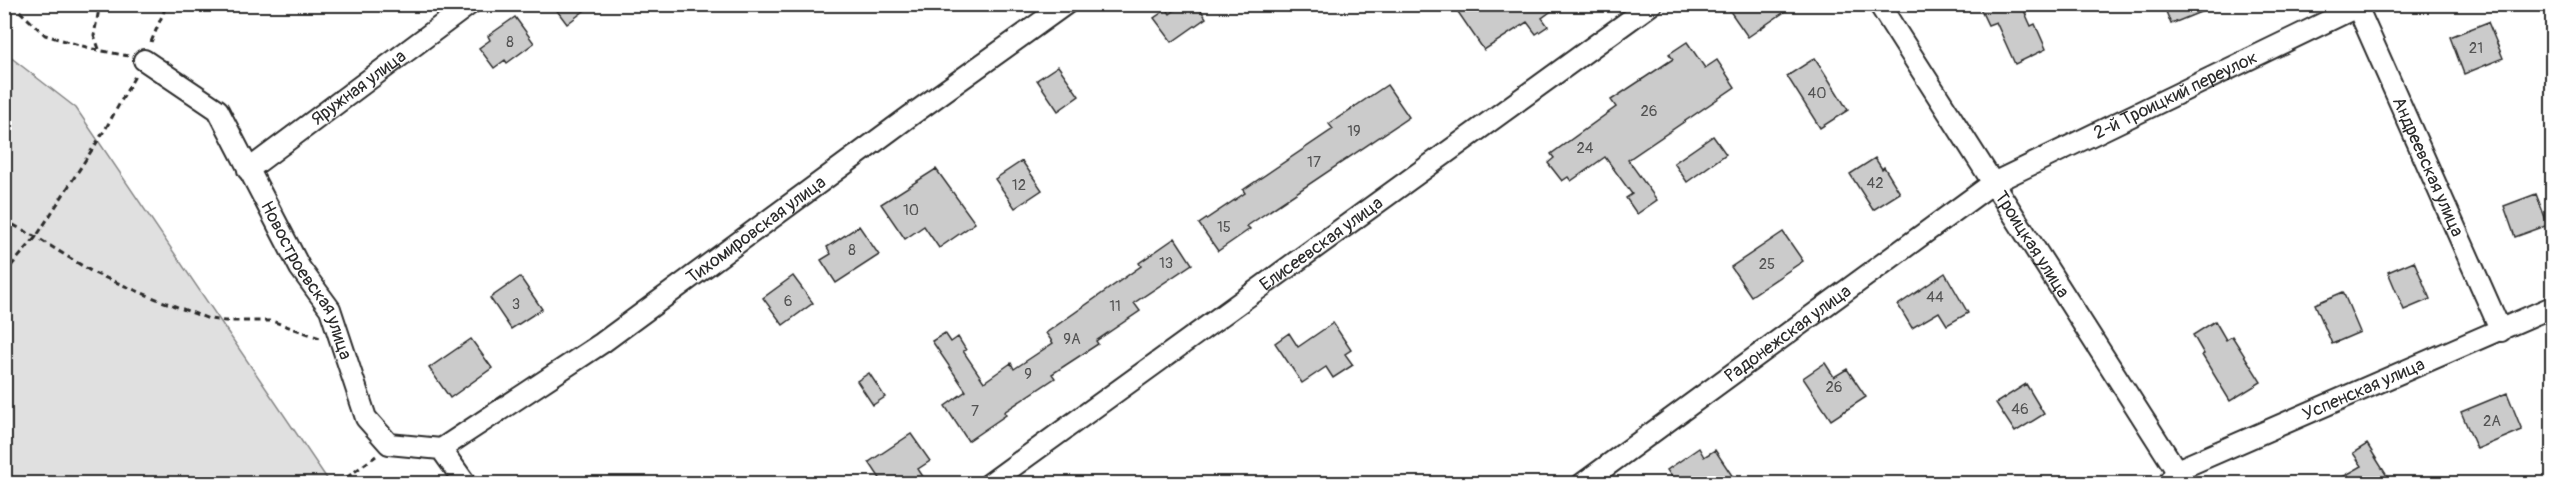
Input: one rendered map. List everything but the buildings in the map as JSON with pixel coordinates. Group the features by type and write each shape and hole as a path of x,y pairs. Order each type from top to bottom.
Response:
{"street":[{"name":"Яружная улица","path":"248,170 470,4"},
{"name":"Тихомировская улица","path":"441,448 603,343 1066,4"},
{"name":"Елисеевская улица","path":"989,483 1652,4"},
{"name":"Троицкая улица","path":"1879,4 2177,479"},
{"name":"2-й Троицкий переулок","path":"1993,183 2357,6"},
{"name":"Андреевская улица","path":"2357,6 2501,331"},
{"name":"Новостроевская улица","path":"144,60 218,110 300,268 330,309 366,418 389,444"},
{"name":"Радонежская улица","path":"1582,483 1993,183"},
{"name":"Успенская улица","path":"2177,479 2553,307"},
{"path":"389,444 441,448 466,483"}],"path":[{"path":"12,4 45,35 144,60"},
{"path":"99,50 94,35 100,4"},
{"path":"4,274 36,237 106,128"},
{"path":"4,220 94,273 169,304 208,319 272,321 315,335 343,351"},
{"path":"339,483 370,462 389,444"}],"shaded area":[{"path":"5,53 76,108 330,483 5,483"}]}
